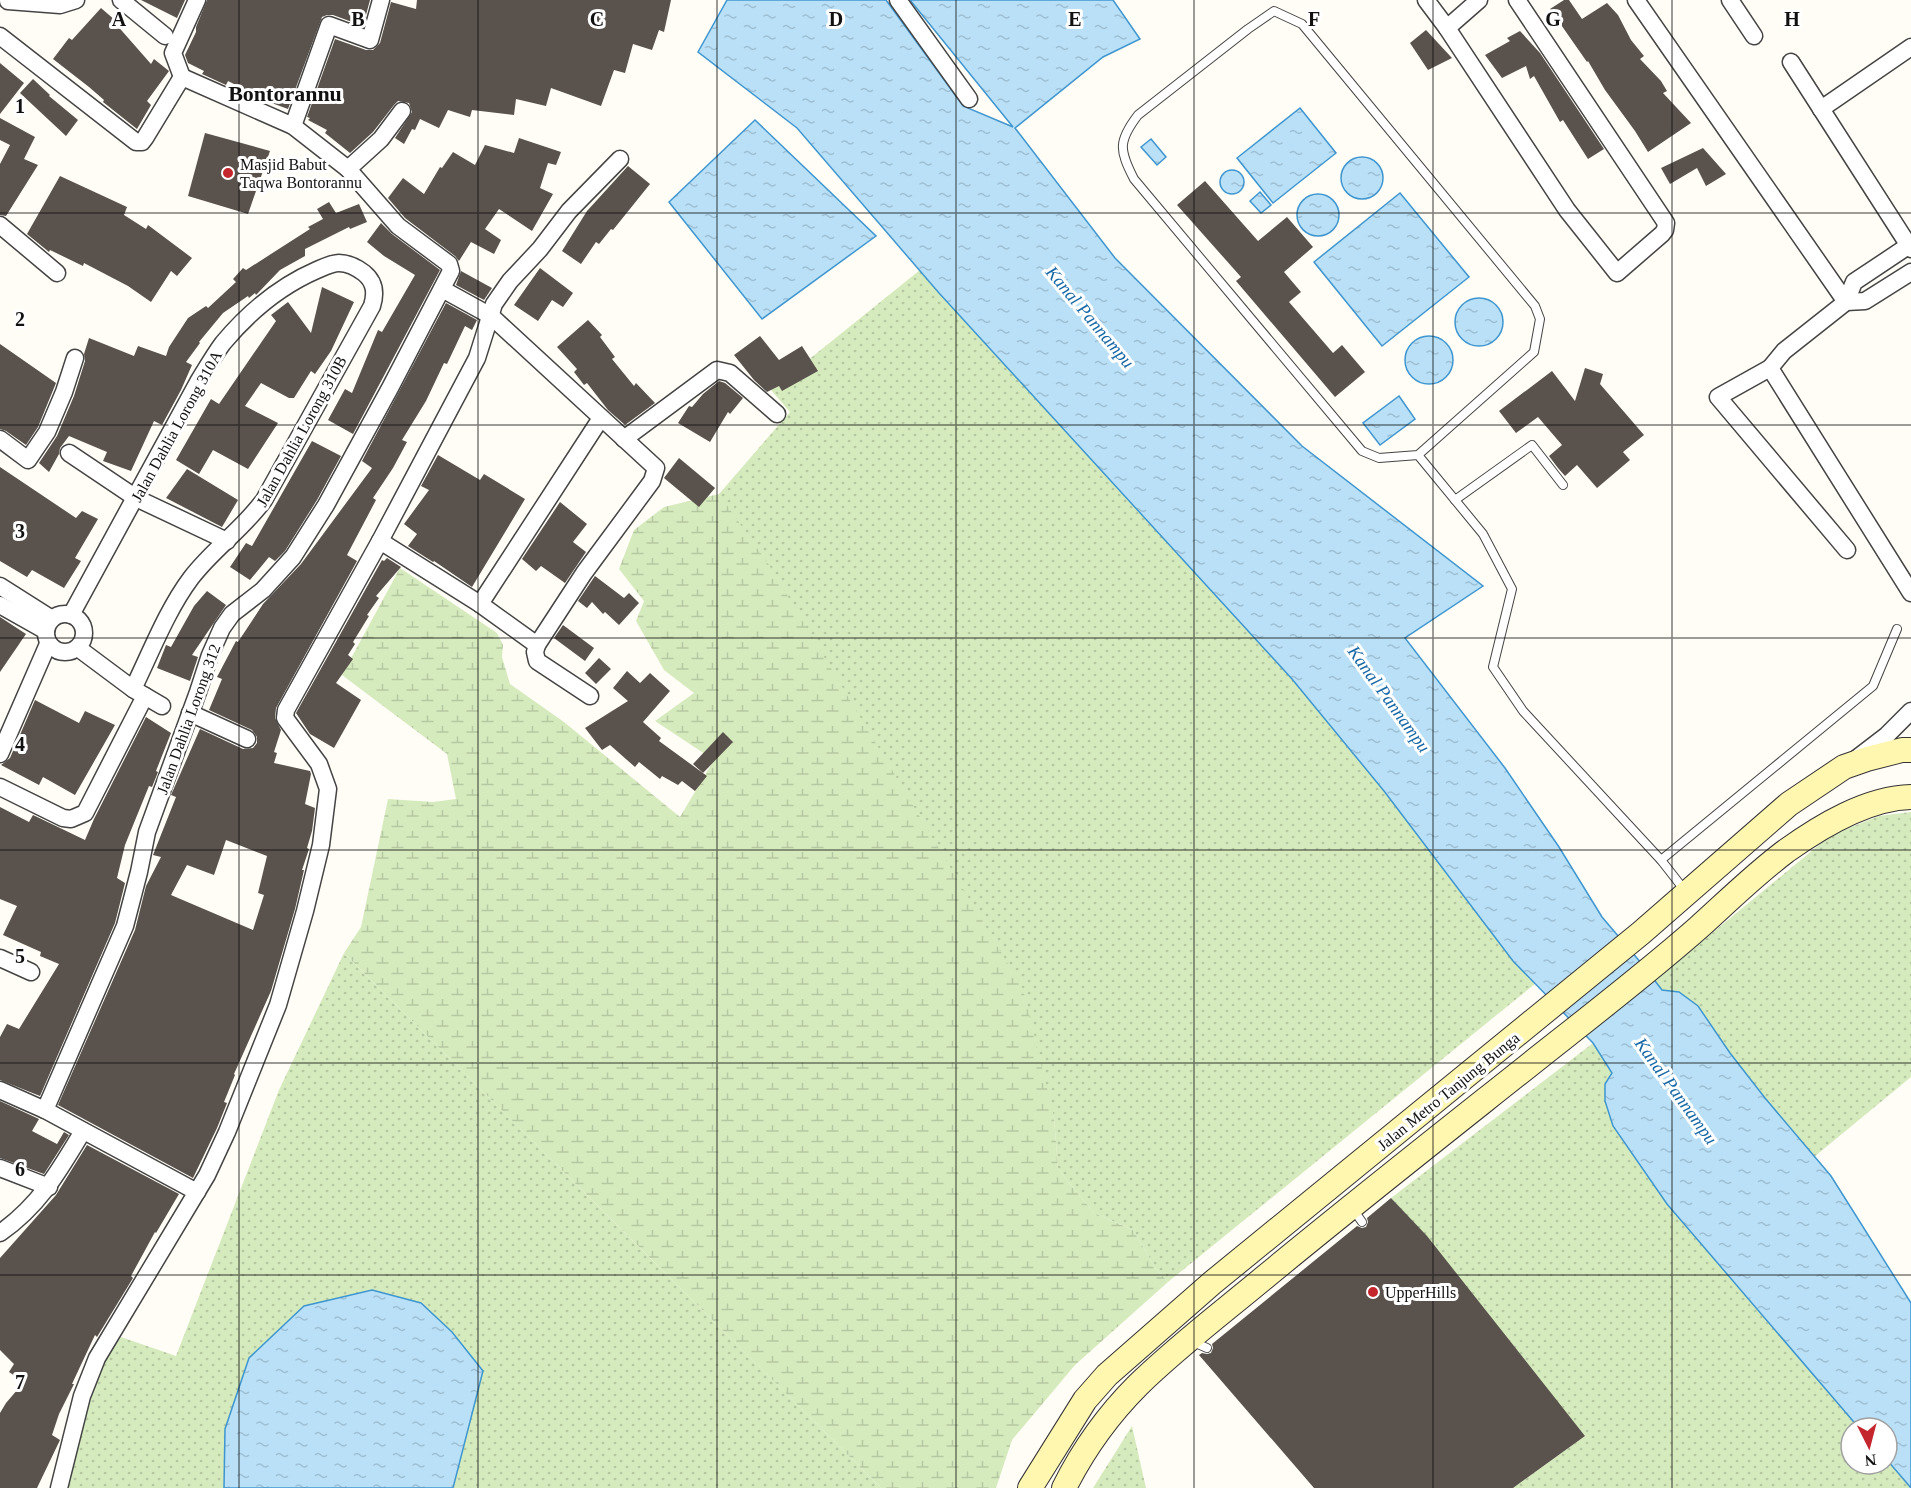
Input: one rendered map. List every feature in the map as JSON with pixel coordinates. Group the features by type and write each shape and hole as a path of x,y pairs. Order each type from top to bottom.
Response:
{"main road":[{"name":"Jalan Metro Tanjung Bunga","path":"1030,1488 1085,1400 1107,1374 1212,1283 1641,933 1790,804 1844,767 1902,750 1911,750"},
{"name":"Jalan Metro Tanjung Bunga","path":"1064,1488 1077,1463 1108,1419 1138,1385 1198,1344 1356,1214 1570,1032 1664,957 1786,851 1865,806 1895,797 1911,796"}],"street":[{"path":"6,5 60,5 76,0"},
{"path":"122,0 165,36"},
{"path":"197,0 173,53 182,77 293,126 350,170 381,138 402,111"},
{"path":"293,126 329,25 370,40 381,0"},
{"path":"898,0 969,99"},
{"path":"1426,0 1447,28 1567,210 1617,273 1662,234 1666,223 1517,0"},
{"path":"1447,28 1479,0"},
{"path":"1636,0 1846,302"},
{"path":"1730,0 1754,36"},
{"path":"0,36 136,142 142,142 178,80 182,77"},
{"path":"1821,109 1911,47"},
{"path":"1791,62 1910,246 1854,282 1846,302 1784,351 1770,368 1718,397 1846,550"},
{"path":"59,1488 88,1377 97,1358 207,1175 227,1132 278,1005 305,911 321,844 328,801 327,782 319,764 289,725 285,718 286,710 380,541 477,358 494,304 510,281 540,249 569,211 620,159"},
{"name":"Jalan Dahlia Lorong 312","path":"45,1110 125,927 147,832 210,655 222,628 232,614 263,590 293,557 326,505 364,437 451,271 449,264 398,226 350,170"},
{"path":"0,225 57,273"},
{"name":"Jalan Dahlia Lorong 310A","path":"71,615 198,382 222,345 243,321 275,293 304,276 332,264 339,262 352,265"},
{"name":"Jalan Dahlia Lorong 310B","path":"0,787 63,818 70,819 84,813 139,692 179,596 206,560 248,521 264,500 372,306 375,296 374,285 366,275 352,265"},
{"path":"1846,302 1865,301 1911,272"},
{"path":"442,289 490,316 656,468 655,475 584,573 537,645 535,652 537,661 590,696"},
{"path":"0,439 28,460 47,432 75,358"},
{"path":"1770,368 1911,593"},
{"path":"624,439 717,370 730,373 777,414"},
{"path":"480,604 601,418"},
{"path":"69,453 136,498 227,541"},
{"path":"380,541 480,604 537,645"},
{"path":"0,586 49,631 59,651 65,652 78,648 84,636 77,618 71,615 64,614 49,631 0,754"},
{"path":"0,605 49,631"},
{"path":"78,648 162,706"},
{"path":"1844,767 1887,735 1911,711"},
{"path":"190,713 247,739"},
{"path":"0,958 31,972"},
{"path":"0,1090 45,1110 197,1192"},
{"path":"0,1233 49,1187 83,1131"},
{"path":"0,1167 49,1187"}],"lane":[{"path":"1274,11 1302,24 1535,306 1540,319 1534,352 1418,455 1379,458 1362,451 1134,179 1123,159 1124,134 1138,115 1274,11"},
{"path":"1455,500 1532,445 1563,485"},
{"path":"1418,455 1483,534 1512,589 1493,667 1523,711 1661,860 1687,892"},
{"path":"1661,860 1873,686 1897,629"}],"green space":[{"path":"920,270 1292,679 1384,791 1513,961 1536,983 1168,1282 1156,1269 1133,1230 1094,1213 1058,1169 1054,1117 719,494 790,412 771,390"},
{"path":"719,494 769,565 1023,989 1054,1117 1058,1169 1094,1213 1133,1230 1156,1269 1168,1282 1075,1365 1012,1440 996,1488 881,1488 344,953 361,927 388,799 433,802 456,799 447,754 342,675 400,568 497,633 503,645 502,657 510,684 564,722 680,817 714,760 655,721 694,693 664,670 636,621 644,601 619,569 634,530 664,507"},
{"path":"1911,812 1911,1077 1814,1157 1730,1053 1698,1006 1679,992 1662,990 1654,981 1831,835 1879,816"},
{"path":"344,953 881,1488 453,1488 225,1429 224,1488 65,1488 98,1370 121,1337 176,1356 279,1090"},
{"path":"1593,1043 1612,1073 1605,1084 1613,1126 1667,1204 1849,1416 1839,1416 1839,1476 1899,1476 1899,1474 1911,1488 1513,1488 1585,1436 1391,1198"},
{"path":"1132,1426 1146,1488 1093,1488"}],"water":[{"name":"Kanal Pannampu","path":"727,0 886,0 963,106 1013,127 910,0 1113,0 1140,39 1103,57 1015,128 1115,258 1302,446 1483,586 1405,638 1505,768 1559,847 1602,917 1662,990 1679,992 1698,1006 1730,1053 1765,1098 1831,1176 1911,1303 1911,1488 1899,1474 1899,1416 1849,1416 1667,1204 1613,1126 1605,1101 1605,1084 1612,1073 1593,1043 1513,961 1384,791 1292,679 939,293 797,128 698,52"},
{"path":"1300,108 1336,153 1273,203 1237,158"},
{"path":"755,120 876,236 762,319 669,202"},
{"path":"1151,139 1166,157 1157,165 1141,147"},
{"path":"1362,157 1377,163 1383,178 1377,193 1362,199 1347,193 1341,178 1347,163"},
{"path":"1232,170 1237,171 1243,177 1243,187 1237,193 1232,194 1227,193 1221,187 1220,182 1221,177 1227,171"},
{"path":"1260,192 1271,205 1261,213 1250,201"},
{"path":"1400,193 1469,277 1382,346 1314,262"},
{"path":"1318,194 1333,200 1339,215 1333,230 1318,236 1303,230 1297,215 1303,200"},
{"path":"1474,298 1484,298 1499,308 1503,322 1502,331 1493,342 1484,346 1474,346 1459,336 1455,327 1455,317 1465,302"},
{"path":"1424,336 1434,336 1449,346 1453,360 1452,369 1443,380 1434,384 1424,384 1409,374 1405,365 1405,355 1415,340"},
{"path":"1399,396 1415,419 1380,445 1363,423"},
{"path":"372,1290 421,1303 452,1332 483,1371 453,1488 224,1488 225,1429 249,1358 304,1306"}],"building":[{"path":"141,0 185,0 177,18"},
{"path":"207,0 370,0 363,26 333,15 322,17 288,109 228,81 226,85 202,74 204,71 188,63 185,55"},
{"path":"417,0 671,0 664,32 659,30 652,50 633,44 625,73 614,70 601,106 551,88 546,106 516,99 514,115 472,110 470,117 448,110 439,128 420,119 404,144 395,138 412,112 409,103 398,101 373,132 350,153 325,133 327,130 308,120 310,118 307,117 335,39 366,50 373,50 380,43 391,2 416,9"},
{"path":"1564,0 1569,0 1582,19 1607,3 1618,15 1631,40 1644,56 1640,59 1661,81 1667,91 1663,93 1691,123 1648,152 1588,61 1550,9"},
{"path":"101,8 116,21 115,23 151,64 154,59 169,71 147,101 151,105 137,129 53,59 69,38 72,40"},
{"path":"1426,30 1452,58 1428,70 1410,43"},
{"path":"1520,31 1540,53 1604,149 1588,159 1563,120 1560,122 1534,76 1530,79 1526,66 1502,78 1485,55 1510,41 1507,38"},
{"path":"0,63 24,83 0,114"},
{"path":"33,79 78,120 66,136 20,93"},
{"path":"0,118 35,137 24,159 38,165 6,216 0,215 0,164 10,145 0,140"},
{"name":"Masjid Babut Taqwa Bontorannu","path":"205,133 270,151 248,214 188,196"},
{"path":"519,138 561,152 556,165 548,163 540,188 553,194 532,231 499,209 485,229 501,240 494,254 471,242 459,261 405,218 388,198 403,178 424,194 440,167 442,168 453,152 475,165 485,145 514,153"},
{"path":"1703,148 1726,174 1706,186 1697,168 1670,184 1661,168"},
{"path":"628,166 650,184 613,230 611,229 599,244 596,242 581,264 562,251 587,211"},
{"path":"60,176 127,207 124,215 146,229 148,225 192,258 177,276 171,271 151,302 128,286 84,263 83,266 50,250 49,252 27,234"},
{"path":"1205,181 1258,241 1287,217 1313,247 1284,272 1301,292 1289,302 1333,353 1342,345 1365,372 1335,397 1236,281 1241,277 1177,205"},
{"path":"329,202 336,213 359,204 367,222 350,229 349,227 305,249 305,256 280,270 256,295 255,293 249,298 248,296 223,313 186,362 192,365 181,390 162,425 154,421 131,471 103,461 107,452 69,436 60,448 49,472 39,463 57,436 74,396 85,361 84,354 89,338 134,356 138,346 166,356 169,347 188,318 206,306 208,308 236,282 233,279 243,268 246,270 323,219 317,209"},
{"path":"381,223 440,270 353,434 328,420 345,389 352,393 378,330 382,332 415,275 384,256 367,242"},
{"path":"540,268 573,293 563,307 552,300 538,321 514,305"},
{"path":"461,271 492,288 484,300 456,285"},
{"path":"322,287 354,302 331,351 315,374 311,371 294,398 289,398 261,383 245,406 278,423 248,469 213,450 199,474 176,460 211,399 219,404 276,321 271,315 288,302 311,333"},
{"path":"446,303 477,320 472,330 465,326 447,364 444,363 426,401 402,440 407,442 373,498 376,500 347,555 357,561 276,708 275,718 281,730 274,752 277,753 274,763 310,771 311,774 305,804 315,808 307,848 309,849 302,870 304,870 295,909 271,991 234,1074 224,1102 227,1103 217,1128 193,1178 58,1105 135,930 146,886 161,857 153,855 176,797 171,795 200,729 243,749 253,748 257,743 257,737 252,730 209,710 222,679 217,677 236,641 238,642 263,604 301,564 372,468 362,461","holes":["226,840 267,856 258,893 264,895 253,930 171,895 187,865 214,875"]},
{"path":"588,320 602,335 600,337 615,357 612,359 634,386 636,383 655,403 625,425 608,410 587,383 584,385 574,372 577,369 557,347"},
{"path":"760,336 779,360 802,346 818,371 782,391 779,386 767,392 734,355"},
{"path":"0,344 56,383 38,427 26,445 0,429"},
{"path":"1585,368 1603,374 1600,384 1644,435 1623,452 1630,460 1597,488 1577,465 1565,476 1558,468 1549,456 1562,445 1538,417 1516,433 1499,411 1552,371 1575,401"},
{"path":"719,381 725,383 743,398 730,414 728,412 710,442 678,423 689,406 692,407"},
{"path":"312,441 341,456 285,551 275,561 269,557 250,580 230,567 246,543 252,546"},
{"path":"438,455 480,480 484,474 525,499 472,587 408,546 417,534 404,524 429,490 421,486"},
{"path":"679,458 715,488 699,507 664,478"},
{"path":"0,467 76,518 82,511 98,519 75,558 81,561 64,588 32,570 27,577 0,561"},
{"path":"187,469 238,500 222,527 166,498"},
{"path":"560,502 587,524 573,542 586,552 565,583 541,566 536,571 522,559"},
{"path":"387,558 401,567 376,596 379,598 367,615 369,616 348,655 353,659 336,683 361,700 334,748 310,734 296,713 382,560"},
{"path":"595,576 624,598 629,593 639,603 619,625 605,612 603,614 592,602 587,608 578,601"},
{"path":"207,591 226,605 192,655 198,657 190,681 157,668 166,645 171,647 194,606"},
{"path":"0,617 26,634 0,672"},
{"path":"563,625 594,648 585,661 554,638"},
{"path":"599,658 611,669 596,684 585,673"},
{"path":"627,671 640,683 650,673 670,691 643,722 661,738 659,741 707,776 695,791 682,781 678,785 662,776 660,779 639,762 635,767 610,745 602,750 585,728 628,701 613,688"},
{"path":"35,700 79,723 85,711 115,725 75,795 43,777 39,785 1,765 10,758"},
{"path":"146,717 171,733 152,787 149,786 125,845 117,878 125,883 115,923 40,1096 0,1080 0,1037 7,1024 19,1029 59,964 40,956 41,952 3,935 17,906 0,899 0,807 29,822 33,815 85,840"},
{"path":"723,732 733,742 703,773 693,764"},
{"path":"0,1101 39,1119 32,1131 57,1144 64,1132 69,1135 44,1174 0,1158"},
{"path":"87,1145 179,1194 155,1232 131,1276 133,1278 97,1337 95,1335 59,1414 52,1435 60,1440 37,1488 0,1488 0,1413 24,1382 9,1372 14,1364 0,1350 0,1258 56,1195"},
{"name":"UpperHills","path":"1391,1198 1427,1236 1585,1436 1513,1488 1314,1488 1199,1355 1211,1353 1212,1344 1357,1226 1366,1227 1367,1218"}],"place":[{"name":"Masjid Babut Taqwa Bontorannu","path":"228,173"},
{"name":"UpperHills","path":"1373,1292"}],"district":[{"name":"Bontorannu","path":"285,93"}]}
